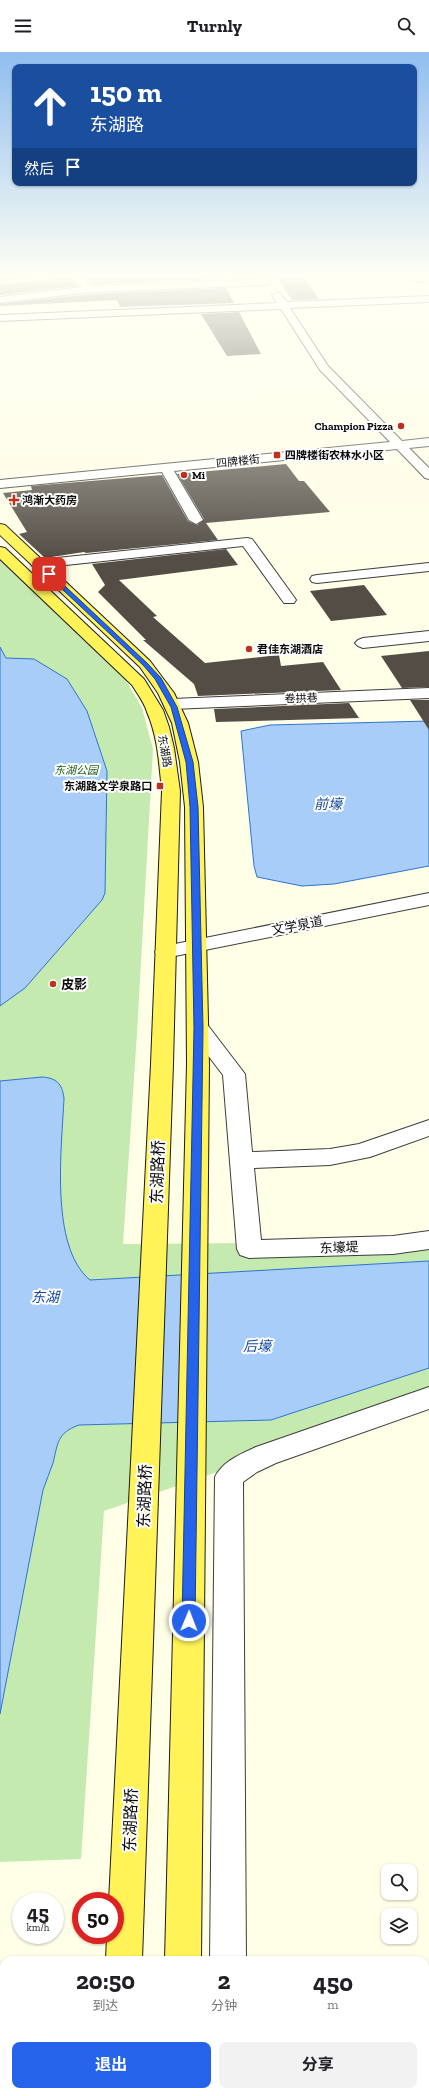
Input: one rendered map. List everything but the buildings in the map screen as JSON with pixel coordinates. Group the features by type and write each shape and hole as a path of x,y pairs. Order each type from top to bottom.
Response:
{"main road":[{"name":"东湖路","path":"0,528 145,664 157,678 172,704 185,743 192,784 197,945 198,1064 183,1956"},
{"name":"东湖路","path":"0,550 125,668 138,682 155,710 166,748 171,791 162,1064"},
{"name":"东湖路桥","path":"125,1944 162,1064"}],"street":[{"path":"325,368 429,475"},
{"name":"四牌楼街","path":"0,484 429,442"},
{"path":"166,468 196,520"},
{"path":"38,564 247,542 289,600"},
{"path":"317,579 429,567"},
{"path":"362,643 429,636"},
{"name":"卷拱巷","path":"172,704 429,693"},
{"name":"文学泉道","path":"165,952 429,899"},
{"path":"198,1028 234,1074 241,1160 330,1157 355,1152 429,1128"},
{"name":"东壕堤","path":"241,1160 249,1249 393,1245 429,1240"},
{"path":"228,1956 229,1477 247,1464 266,1455 429,1398"}],"green space":[{"name":"东湖公园","path":"0,561 93,645 124,677 142,708 153,749 137,1033 123,1244 406,1242 429,1238 429,1399 104,1511 81,1859 0,1862"}],"water":[{"path":"0,647 6,658 34,659 67,679 87,711 107,771 105,893 102,900 25,988 0,1006"},
{"name":"前壕","path":"429,721 429,866 334,884 302,886 257,877 254,866 241,731 270,725"},
{"path":"42,1077 58,1082 63,1093 61,1194 63,1220 68,1244 77,1264 90,1280 429,1261 429,1368 271,1420 79,1425 62,1435 43,1490 0,1714 0,1081"}],"place":[{"name":"Champion Pizza","path":"401,426"},
{"name":"四牌楼街农林水小区","path":"277,455"},
{"name":"Mi","path":"184,475"},
{"name":"鸿渐大药房","path":"14,500"},
{"name":"君佳东湖酒店","path":"249,649"},
{"name":"东湖路文学泉路口","path":"160,786"},
{"name":"皮影","path":"53,984"}],"route":[{"path":"49,574 145,664 157,678 174,707 181,727 189,762 192,784 194,807 198,1064 189,1621"}],"water label":[{"name":"东湖","path":"45,1297"},
{"name":"后壕","path":"257,1346"}]}
